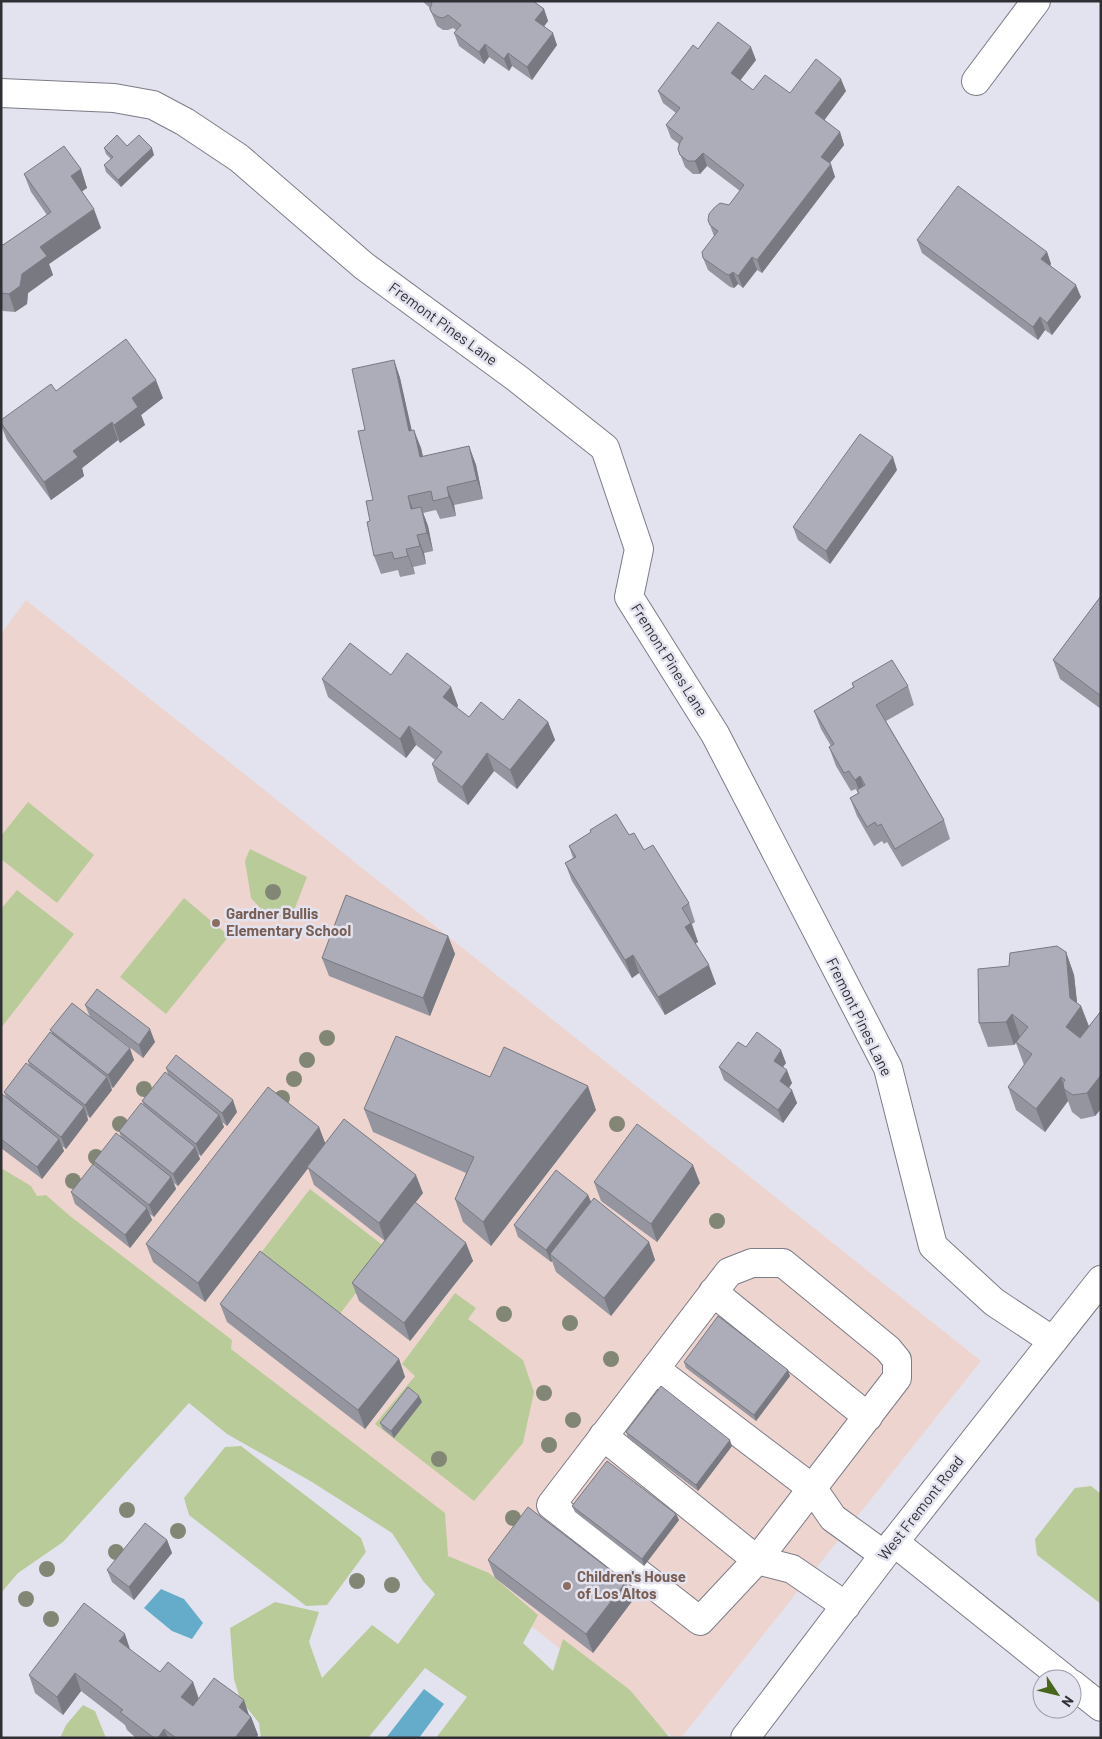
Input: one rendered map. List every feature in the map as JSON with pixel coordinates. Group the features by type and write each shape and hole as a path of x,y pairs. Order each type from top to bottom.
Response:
{"street":[{"path":"976,82 1036,1"},
{"name":"Fremont Pines Lane","path":"1,93 114,98 153,105 185,122 239,158 364,266 518,379 605,448 640,549 629,597 715,734 888,1068 932,1246 994,1302 1053,1341"},
{"path":"752,1262 783,1263 888,1349 897,1360 897,1378 757,1560 700,1621 551,1505 713,1292 729,1272 752,1262"},
{"name":"West Fremont Road","path":"745,1738 889,1549 1101,1280"},
{"path":"713,1292 868,1417"},
{"path":"655,1369 813,1488 833,1518 889,1549 1051,1669"},
{"path":"603,1436 757,1560 792,1569 846,1606"},
{"path":"1082,1692 1101,1707"}],"shaded area":[{"name":"Gardner Bullis Elementary School","path":"26,600 981,1361 681,1738 674,1738 1,1211 1,634"}],"green space":[{"path":"28,802 94,855 57,903 1,859 1,836"},
{"path":"250,849 307,877 290,921 261,909 251,898 245,861"},
{"path":"17,890 74,934 1,1028 1,909"},
{"path":"184,898 229,936 166,1014 120,977"},
{"path":"1,1168 31,1186 37,1196 46,1195 70,1216 232,1340 231,1349 445,1513 448,1556 489,1573 538,1615 523,1643 553,1671 563,1639 630,1690 670,1738 436,1738 467,1697 425,1668 368,1738 261,1738 259,1723 240,1699 234,1679 230,1628 275,1602 319,1612 309,1642 322,1678 372,1625 398,1644 435,1594 423,1581 392,1533 312,1482 227,1434 189,1403 63,1542 18,1573 1,1593"},
{"path":"310,1189 389,1250 339,1315 260,1254"},
{"path":"455,1293 476,1308 468,1319 523,1360 534,1392 523,1443 474,1501 375,1424 415,1376 402,1364"},
{"path":"241,1446 361,1538 366,1552 327,1605 306,1606 189,1515 184,1498 225,1447"},
{"path":"1091,1486 1101,1494 1101,1604 1037,1555 1035,1539 1075,1488"},
{"path":"83,1705 95,1711 106,1738 60,1738 66,1725"}],"water":[{"path":"161,1589 184,1599 203,1623 192,1639 172,1631 144,1608"},
{"path":"424,1689 444,1704 419,1738 386,1738"}],"building":[{"path":"430,1 533,1 544,9 535,20 553,33 527,67 508,53 504,59 485,44 479,52 454,33 461,25 448,15 443,18 432,13 430,9 432,3"},
{"path":"718,22 751,47 731,73 753,90 765,75 790,93 816,59 841,79 815,113 840,132 821,157 831,164 757,260 752,257 738,276 733,272 729,275 726,274 703,258 702,252 718,231 710,225 708,220 709,214 720,203 729,205 744,185 703,153 695,161 688,161 680,155 678,149 683,138 666,125 680,108 658,91 693,45 698,49"},
{"path":"117,135 127,146 139,135 152,148 118,180 104,165 113,157 104,148"},
{"path":"64,146 81,169 71,176 94,209 40,247 47,256 22,274 20,286 9,294 1,293 1,243 3,245 51,212 24,174"},
{"path":"958,186 1047,252 1041,259 1076,285 1047,323 1040,317 1033,327 917,240"},
{"path":"126,339 156,380 132,398 138,407 114,425 112,422 73,451 78,457 44,482 1,423 1,420 51,384 56,391"},
{"path":"394,360 409,431 414,430 420,457 469,446 477,480 447,487 449,497 433,501 431,491 408,496 411,509 421,507 427,533 417,535 420,546 406,549 408,556 394,559 392,552 374,556 367,522 370,521 366,501 373,500 358,431 365,430 352,369"},
{"path":"860,434 893,457 826,551 793,527"},
{"path":"1101,596 1101,696 1053,660"},
{"path":"350,643 391,675 407,653 451,687 443,697 469,717 481,702 503,720 519,699 548,722 510,770 487,753 462,787 432,764 442,752 409,726 400,739 322,679"},
{"path":"892,660 908,686 876,705 944,820 895,849 881,824 877,826 875,822 867,827 850,798 859,793 857,790 865,785 860,776 855,780 849,771 844,773 829,747 834,744 814,711 854,687 852,683"},
{"path":"616,814 629,835 634,833 644,850 653,845 689,903 682,908 691,923 685,927 709,965 658,997 633,955 625,960 565,863 576,857 569,846"},
{"path":"346,895 448,936 423,998 322,958"},
{"path":"1057,946 1066,952 1070,998 1081,1006 1066,1027 1080,1038 1101,1011 1101,1075 1087,1093 1073,1095 1064,1089 1063,1083 1065,1080 1061,1077 1036,1109 1008,1087 1032,1054 1016,1042 1028,1027 1012,1014 1006,1022 979,1023 978,969 1009,966 1010,953"},
{"path":"97,989 150,1029 139,1045 85,1005"},
{"path":"72,1003 130,1048 108,1075 50,1030"},
{"path":"50,1032 107,1077 85,1105 28,1061"},
{"path":"757,1032 781,1050 774,1061 787,1070 780,1081 792,1090 778,1110 719,1067 738,1042 746,1047"},
{"path":"396,1036 490,1077 504,1047 588,1086 483,1222 455,1199 474,1157 364,1109"},
{"path":"176,1055 233,1100 222,1113 166,1068"},
{"path":"26,1063 84,1107 61,1137 4,1092"},
{"path":"165,1072 219,1115 196,1144 142,1101"},
{"path":"268,1087 319,1127 198,1283 146,1244"},
{"path":"2,1094 59,1139 37,1167 1,1139"},
{"path":"141,1103 195,1147 173,1174 119,1131"},
{"path":"344,1119 416,1175 379,1223 307,1167"},
{"path":"637,1124 693,1165 651,1224 594,1182"},
{"path":"116,1133 171,1177 149,1205 94,1161"},
{"path":"93,1164 147,1208 125,1235 71,1192"},
{"path":"556,1170 588,1195 546,1250 514,1225"},
{"path":"594,1198 649,1242 604,1298 550,1254"},
{"path":"415,1202 466,1243 404,1323 352,1283"},
{"path":"260,1251 399,1359 358,1410 220,1304"},
{"path":"718,1316 788,1370 754,1415 684,1362"},
{"path":"661,1386 730,1440 696,1485 626,1432"},
{"path":"408,1387 419,1396 391,1431 380,1423"},
{"path":"607,1461 676,1514 642,1559 572,1506"},
{"path":"528,1507 626,1582 586,1634 488,1560"},
{"path":"145,1523 167,1540 129,1587 107,1570"},
{"path":"84,1603 125,1634 119,1641 160,1672 168,1662 193,1682 181,1697 193,1706 214,1678 244,1700 239,1707 251,1717 235,1738 176,1738 164,1729 158,1738 154,1738 120,1712 123,1710 75,1673 57,1697 29,1675"}],"place":[{"name":"Gardner Bullis Elementary School","path":"216,923"},
{"name":"Children's House of Los Altos","path":"567,1586"}]}
